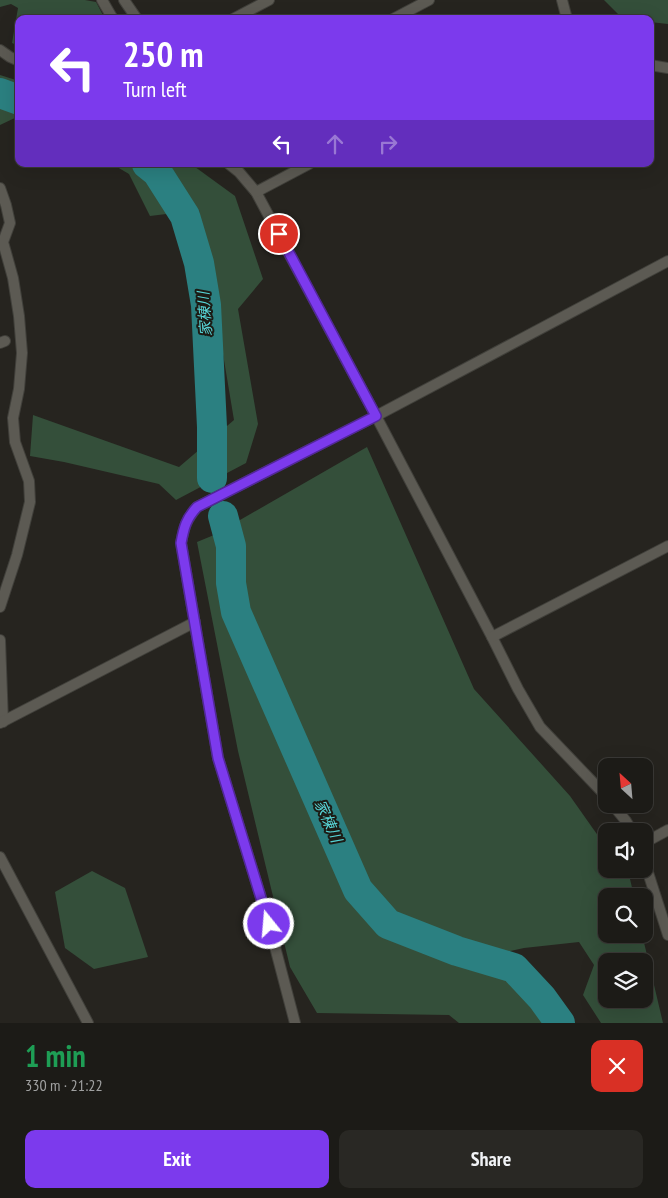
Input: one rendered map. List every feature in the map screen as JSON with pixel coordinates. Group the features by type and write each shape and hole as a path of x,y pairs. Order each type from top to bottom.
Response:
{"lane":[{"path":"124,0 134,15"},
{"path":"241,15 269,0"},
{"path":"401,15 429,0"},
{"path":"562,0 566,15"},
{"path":"105,1 111,15"},
{"path":"0,50 15,60"},
{"path":"654,66 668,68"},
{"path":"233,167 256,192 376,416 518,689 540,727 598,788"},
{"path":"256,192 303,167"},
{"path":"0,188 10,223 2,242 12,278 19,316 22,353 19,389 13,418 15,442 29,481 30,502 0,606"},
{"path":"295,1023 269,924 218,758 181,543 184,527 197,507 376,416 668,261"},
{"path":"492,637 668,546"},
{"path":"0,640 1,723 195,622"},
{"path":"619,813 627,823"},
{"path":"653,838 668,830"},
{"path":"0,857 88,1023"},
{"path":"650,878 668,935"}],"green space":[{"path":"0,0 85,0 96,2 103,15 17,15 18,8 11,4 0,7"},
{"path":"604,0 668,0 668,24 654,22 654,15 619,15"},
{"path":"15,26 15,44 12,43"},
{"path":"0,75 15,80 15,118 0,125"},
{"path":"117,167 195,167 235,196 263,279 238,309 258,424 246,463 176,500 159,484 30,456 33,415 179,467 234,420 199,210 150,216 129,174"},
{"path":"367,447 474,689 570,796 598,836 598,878 630,879 632,888 598,888 598,943 644,943 646,953 598,953 598,1008 653,1008 653,981 663,1023 601,1023 583,995 594,965 579,942 524,948 487,956 554,1023 459,1023 449,1015 317,1013 290,967 238,751 197,542 214,535"},
{"path":"92,871 125,888 148,957 94,969 65,948 55,892"}],"waterway":[{"name":"家棟川","path":"0,93 15,99"},
{"name":"家棟川","path":"151,167 157,172 185,216 199,263 206,305 212,427 212,478"},
{"name":"家棟川","path":"223,516 231,546 231,583 236,612 358,890 388,924 457,951 514,968 542,998 560,1023"}],"route":[{"path":"269,924 218,758 181,543 184,527 197,507 376,416 279,234"}]}
